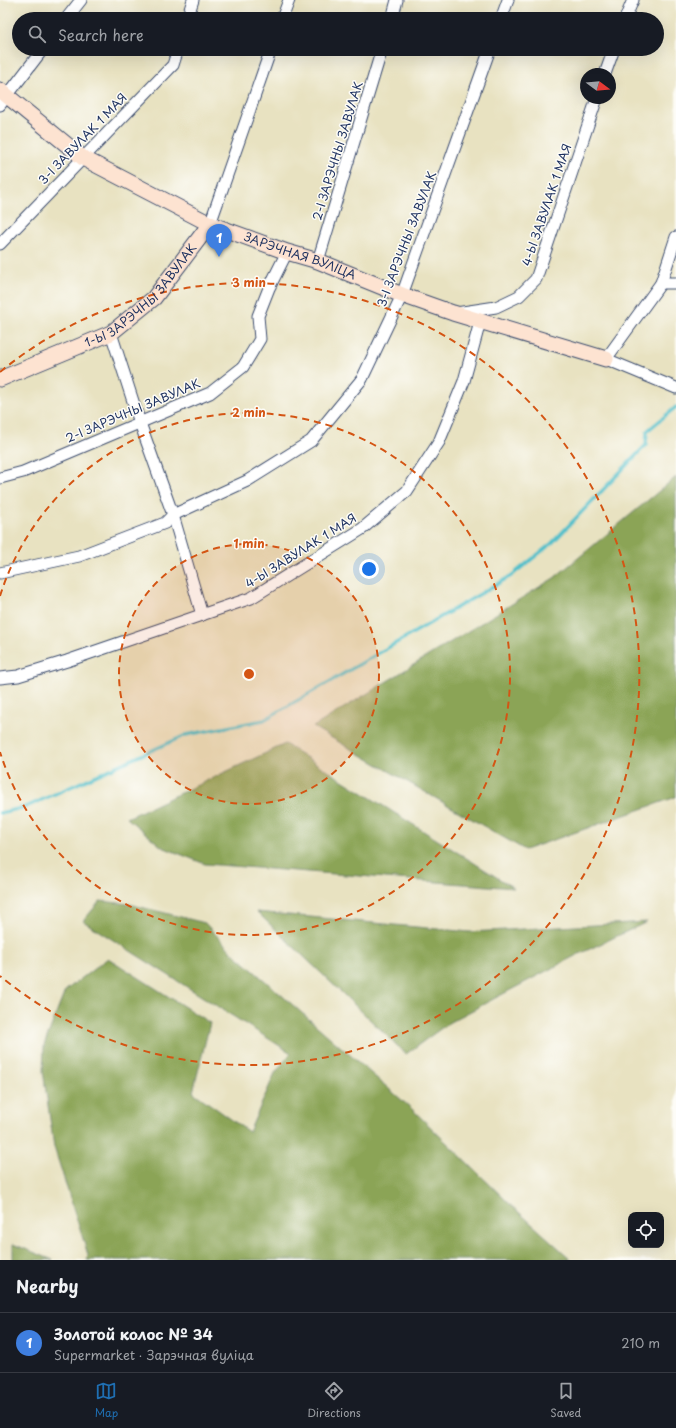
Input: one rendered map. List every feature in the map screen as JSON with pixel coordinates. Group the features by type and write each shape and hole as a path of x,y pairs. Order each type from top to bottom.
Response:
{"street":[{"path":"72,12 81,0"},
{"path":"189,12 193,0"},
{"path":"285,12 289,0"},
{"path":"394,12 397,0"},
{"path":"504,12 508,0"},
{"path":"628,12 633,0"},
{"path":"2,97 37,56"},
{"name":"3-І ЗАВУЛАК 1 МАЯ","path":"0,244 173,65 176,56"},
{"name":"1-Ы ЗАРЭЧНЫ ЗАВУЛАК","path":"0,379 111,333 154,298 210,224 269,56"},
{"name":"2-І ЗАРЭЧНЫ ЗАВУЛАК","path":"318,261 380,56"},
{"name":"3-І ЗАРЭЧНЫ ЗАВУЛАК","path":"0,572 79,556 165,523 173,515 247,481 311,441 362,379 402,295 487,56"},
{"path":"607,68 611,56"},
{"name":"ЗАРЭЧНАЯ ВУЛІЦА","path":"2,97 83,158 210,224 287,252 318,261 402,295 453,313 606,359"},
{"name":"4-Ы ЗАВУЛАК 1 МАЯ","path":"453,313 496,307 519,296 536,279 595,104"},
{"path":"676,237 661,283 606,359 676,388"},
{"name":"2-І ЗАРЭЧНЫ ЗАВУЛАК","path":"0,478 23,472 210,393 242,367 260,338 258,316 269,288 287,252"},
{"path":"661,283 676,283"},
{"name":"4-Ы ЗАВУЛАК 1 МАЯ","path":"0,678 18,676 67,661 251,598 362,530 407,491 439,442 464,381 480,322"},
{"path":"111,333 140,422 173,515 202,615"}],"green space":[{"path":"676,477 676,797 525,850 313,727 554,578"},
{"path":"285,744 514,888 205,864 162,847 127,818"},
{"path":"100,901 129,904 205,923 231,951 412,1109 513,1207 572,1260 87,1260 88,1255 54,1147 43,1071 44,1045 65,991 108,958 210,1023 193,1092 249,1132 275,1073 291,1053 83,921"},
{"path":"257,912 470,932 647,922 575,956 450,1022 406,1054"},
{"path":"13,1244 53,1260 13,1260"}],"waterway":[{"path":"0,813 26,807 186,735 264,720 511,576 552,543 646,445 647,431 676,407"}],"place":[{"name":"Золотой колос № 34","path":"219,257"}]}
